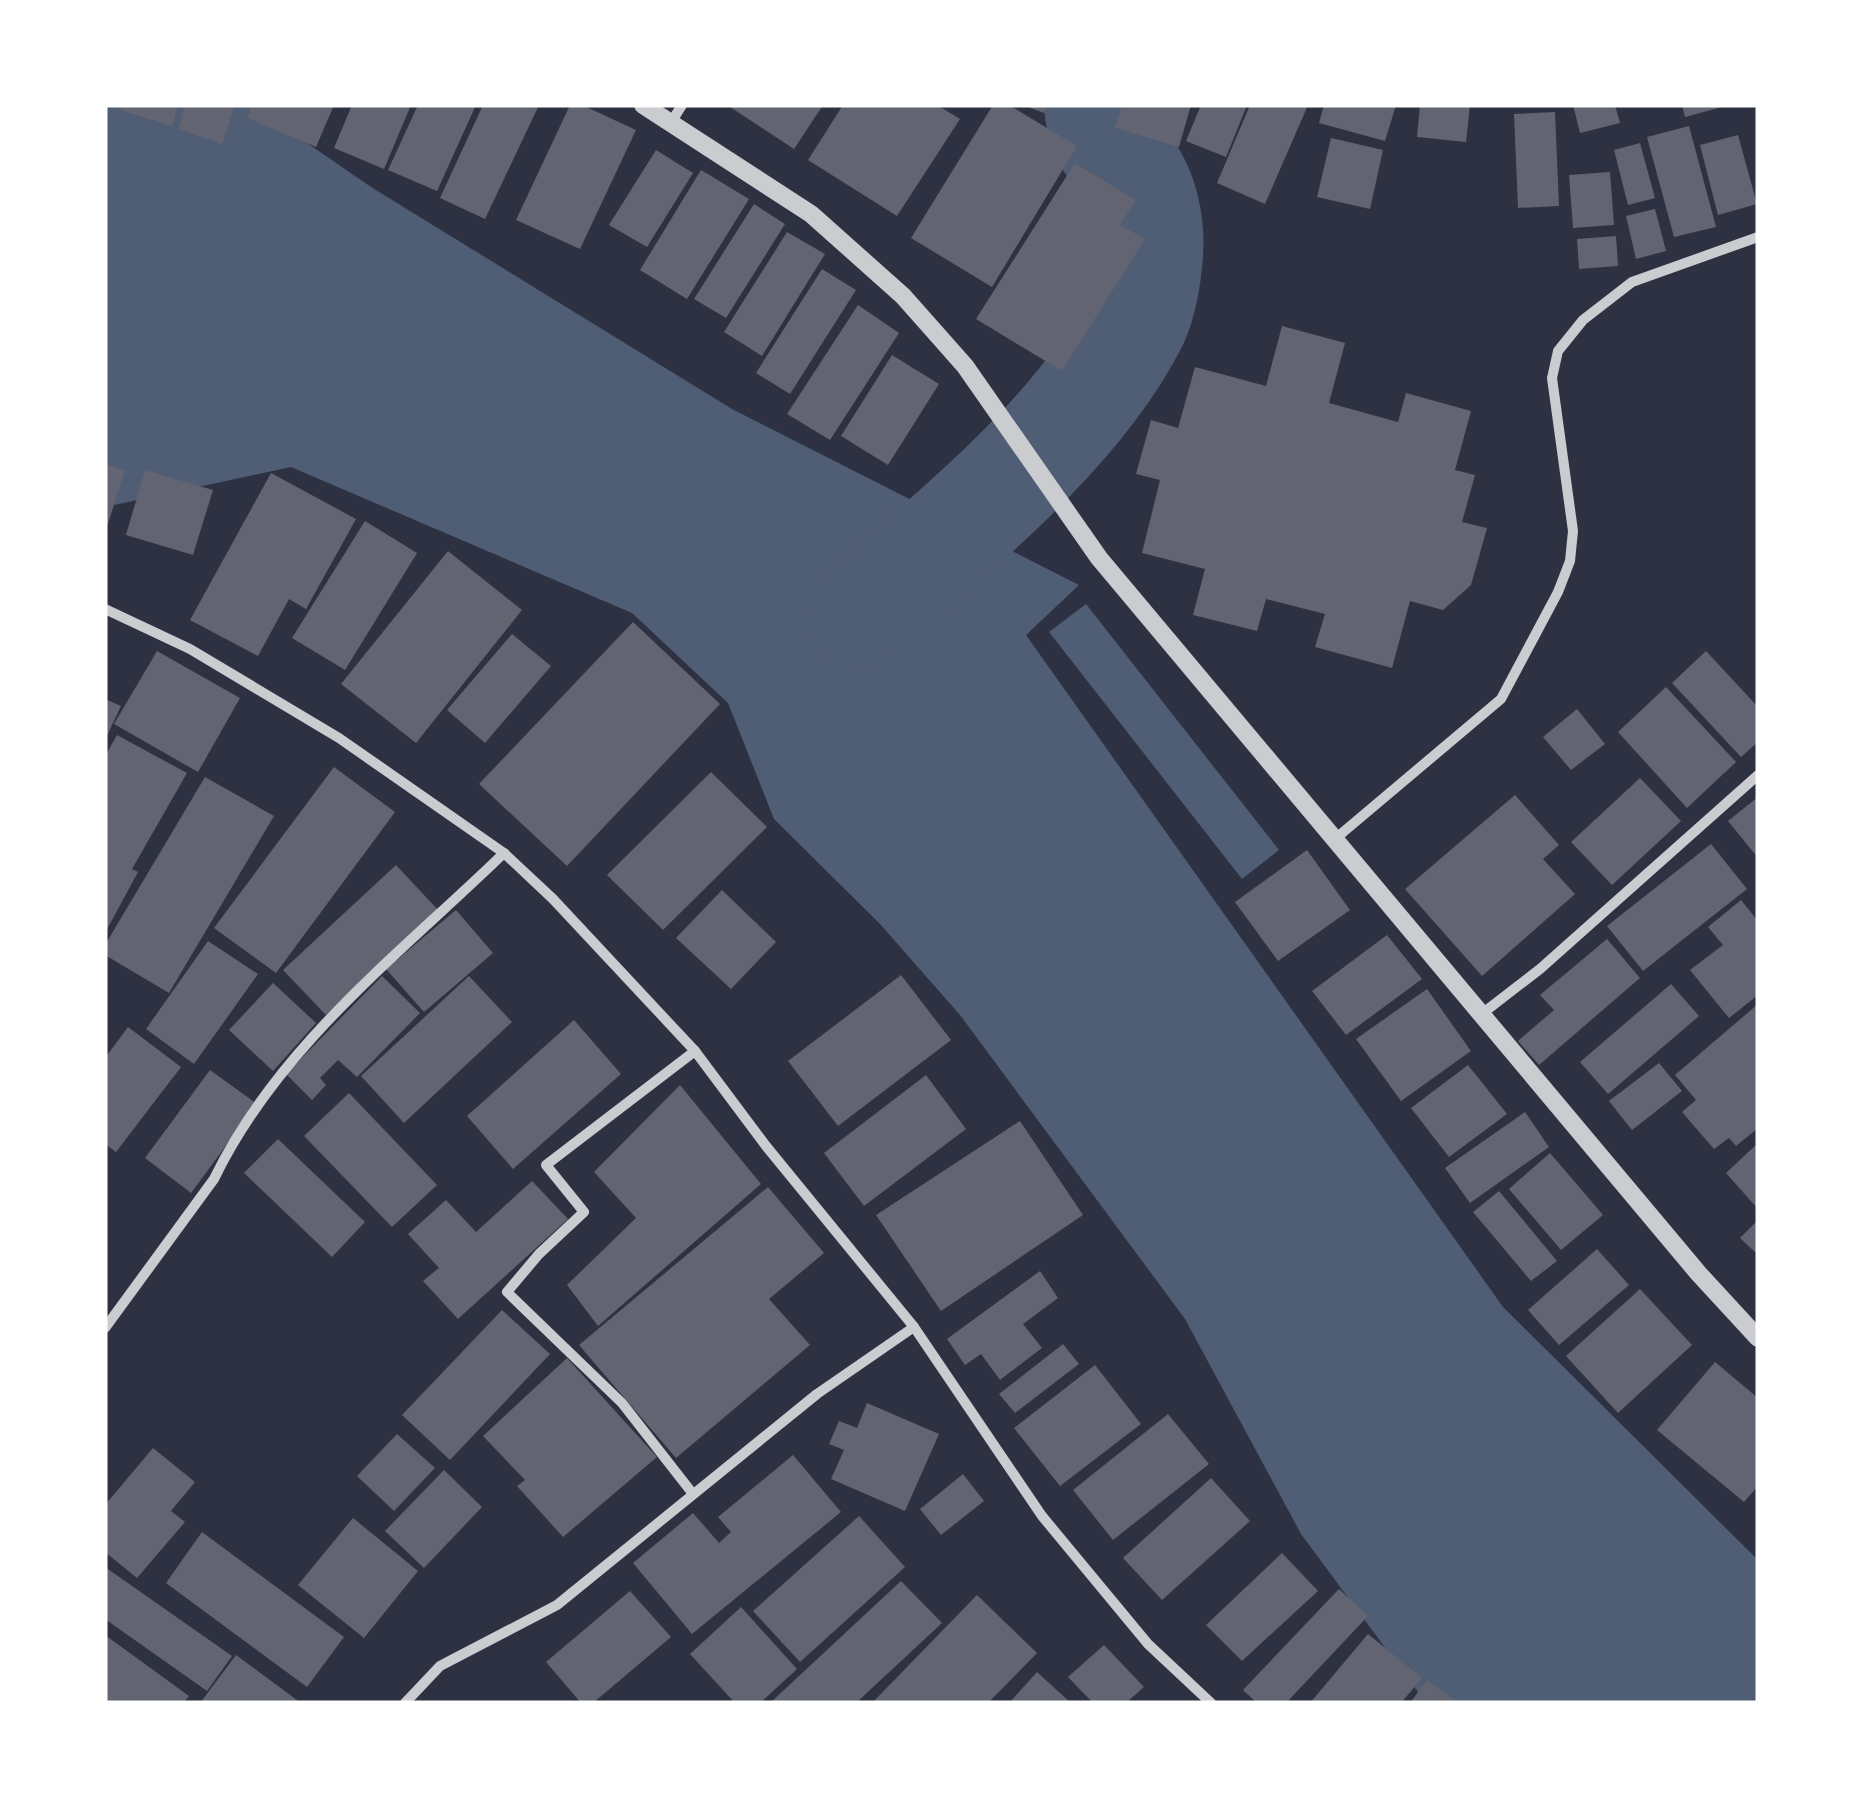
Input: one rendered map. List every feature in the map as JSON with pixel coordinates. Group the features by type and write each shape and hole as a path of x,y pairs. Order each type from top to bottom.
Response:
{"street":[{"path":"643,105 677,113 811,214 903,296 966,366 1099,558 1699,1274 1758,1338"},
{"path":"1334,839 1501,699 1558,592 1570,562 1573,531 1552,378 1558,351 1583,320 1632,282 1758,237"},
{"path":"105,609 190,649 339,738 504,853 553,899 695,1051 766,1146 914,1326 1042,1516 1148,1644 1212,1703"},
{"path":"1483,1014 1540,969 1758,776"},
{"path":"105,1328 214,1179 271,1086 320,1025 504,853"},
{"path":"693,1494 622,1404 507,1292 539,1254 584,1212 546,1165 695,1051"},
{"path":"405,1703 440,1666 557,1605 817,1394 914,1326"}],"water":[{"path":"105,105 252,105 371,187 732,409 1079,585 1026,635 1503,1307 1758,1560 1758,1703 1426,1703 1301,1534 1185,1319 960,1015 880,924 774,819 728,703 632,613 291,467 105,507"},
{"path":"1086,604 1279,850 1242,879 1049,632"}],"building":[{"path":"122,105 178,105 172,126 120,110"},
{"path":"185,105 235,105 222,144 178,129"},
{"path":"252,105 334,105 316,147 247,118"},
{"path":"352,105 411,105 384,169 334,148"},
{"path":"418,105 476,105 437,191 388,170"},
{"path":"483,105 539,105 485,219 440,198"},
{"path":"570,105 582,105 636,130 580,249 516,220"},
{"path":"727,105 823,105 794,149"},
{"path":"843,105 937,105 960,119 897,216 808,160"},
{"path":"993,105 1009,105 1077,146 992,287 911,238"},
{"path":"1023,105 1047,105 1044,113"},
{"path":"1122,105 1191,105 1179,147 1115,128"},
{"path":"1201,105 1247,105 1226,157 1186,141"},
{"path":"1250,105 1308,105 1265,204 1217,183"},
{"path":"1324,105 1396,105 1385,141 1319,123"},
{"path":"1420,105 1470,105 1466,142 1417,137"},
{"path":"1573,105 1615,105 1620,123 1580,133"},
{"path":"1682,105 1726,105 1726,106 1685,117"},
{"path":"1555,112 1559,206 1518,208 1514,114"},
{"path":"1689,126 1716,227 1674,237 1647,137"},
{"path":"1738,135 1757,204 1718,215 1700,145"},
{"path":"1331,138 1383,150 1370,209 1317,197"},
{"path":"1640,143 1655,198 1628,205 1614,150"},
{"path":"656,150 693,173 647,247 609,225"},
{"path":"1075,163 1136,200 1120,225 1145,239 1062,371 976,319"},
{"path":"701,170 749,199 687,299 640,270"},
{"path":"1610,172 1614,225 1573,228 1569,175"},
{"path":"754,204 785,224 726,318 694,299"},
{"path":"1655,209 1666,251 1636,259 1626,216"},
{"path":"787,232 825,254 762,356 724,332"},
{"path":"1616,236 1618,266 1579,269 1577,239"},
{"path":"822,269 856,290 790,394 756,373"},
{"path":"858,305 899,333 830,440 787,414"},
{"path":"1282,326 1345,343 1329,403 1398,422 1406,393 1471,411 1455,470 1475,475 1462,522 1487,528 1471,585 1443,610 1410,601 1392,668 1315,647 1325,614 1266,599 1257,631 1193,615 1205,569 1142,553 1160,480 1136,474 1151,420 1178,428 1195,367 1266,386"},
{"path":"892,355 939,384 888,465 841,436"},
{"path":"105,464 125,470 106,530 105,530"},
{"path":"145,470 213,490 193,555 126,535"},
{"path":"271,473 356,519 306,609 289,599 258,656 190,620"},
{"path":"365,521 417,553 345,670 292,638"},
{"path":"448,551 522,610 416,743 341,684"},
{"path":"633,622 720,704 567,866 479,784"},
{"path":"512,634 551,666 485,743 447,710"},
{"path":"157,651 240,698 198,772 114,724"},
{"path":"1706,651 1758,707 1758,742 1741,757 1672,683"},
{"path":"1666,687 1736,762 1687,808 1618,732"},
{"path":"105,699 121,706 105,740"},
{"path":"1577,709 1605,744 1571,770 1543,737"},
{"path":"117,735 187,773 132,869 138,872 105,933 105,756"},
{"path":"334,767 395,812 276,973 214,928"},
{"path":"711,772 767,827 663,930 607,875"},
{"path":"205,777 274,816 169,993 105,955 105,945"},
{"path":"1640,778 1681,821 1612,885 1571,842"},
{"path":"1515,795 1559,845 1543,859 1575,894 1482,976 1405,889"},
{"path":"1758,797 1758,858 1728,821"},
{"path":"1711,844 1747,889 1643,971 1607,926"},
{"path":"1307,850 1350,910 1278,961 1235,902"},
{"path":"396,865 439,911 326,1015 283,970"},
{"path":"722,890 776,942 731,989 676,938"},
{"path":"1741,900 1758,921 1758,995 1729,1018 1690,970 1723,945 1708,927"},
{"path":"456,910 493,953 424,1012 386,969"},
{"path":"1387,935 1422,979 1346,1035 1312,991"},
{"path":"1607,939 1640,978 1539,1065 1518,1041 1554,1010 1540,995"},
{"path":"208,941 258,974 194,1064 146,1029"},
{"path":"901,975 951,1040 838,1126 788,1061"},
{"path":"382,976 420,1013 357,1077 338,1060 320,1078 326,1085 312,1100 286,1074"},
{"path":"469,976 512,1022 404,1123 361,1076"},
{"path":"273,983 316,1023 273,1071 229,1030"},
{"path":"1671,984 1699,1016 1608,1094 1580,1062"},
{"path":"1427,989 1471,1051 1401,1101 1356,1039"},
{"path":"1758,1004 1758,1128 1736,1146 1729,1138 1714,1149 1682,1112 1696,1100 1675,1075"},
{"path":"574,1020 621,1074 513,1169 467,1116"},
{"path":"128,1027 181,1067 116,1152 105,1144 105,1058"},
{"path":"1659,1063 1682,1091 1632,1130 1609,1101"},
{"path":"1468,1065 1507,1114 1449,1157 1411,1108"},
{"path":"210,1070 257,1104 191,1193 145,1158"},
{"path":"926,1075 966,1129 864,1206 824,1153"},
{"path":"680,1085 761,1184 598,1326 567,1285 636,1218 594,1172"},
{"path":"349,1093 437,1185 392,1227 304,1136"},
{"path":"1525,1112 1549,1147 1470,1203 1445,1168"},
{"path":"1020,1121 1083,1215 941,1311 876,1215"},
{"path":"278,1139 365,1222 332,1257 244,1173"},
{"path":"1758,1143 1758,1209 1726,1173"},
{"path":"1550,1153 1603,1215 1561,1250 1509,1189"},
{"path":"532,1181 568,1219 458,1319 423,1281 439,1268 408,1234 446,1200 476,1232"},
{"path":"768,1187 824,1253 769,1299 810,1345 676,1458 579,1345"},
{"path":"1499,1191 1557,1261 1531,1281 1473,1212"},
{"path":"1758,1220 1758,1255 1740,1238"},
{"path":"1597,1249 1629,1285 1559,1345 1528,1310"},
{"path":"1040,1271 1058,1298 1023,1324 1042,1348 1000,1380 981,1354 965,1365 947,1339"},
{"path":"1640,1289 1692,1345 1618,1413 1566,1356"},
{"path":"502,1310 550,1354 450,1460 402,1415"},
{"path":"1063,1344 1079,1364 1015,1413 999,1394"},
{"path":"567,1358 657,1457 563,1537 517,1486 525,1480 483,1436"},
{"path":"1715,1362 1758,1398 1758,1486 1744,1502 1657,1430"},
{"path":"1095,1365 1141,1424 1060,1486 1014,1428"},
{"path":"867,1403 939,1434 905,1511 831,1479 844,1450 829,1444 839,1421 857,1428"},
{"path":"1168,1414 1209,1464 1113,1540 1073,1490"},
{"path":"397,1434 435,1468 394,1511 357,1476"},
{"path":"153,1448 195,1482 171,1511 185,1522 137,1578 105,1552 105,1505"},
{"path":"793,1455 841,1512 692,1634 633,1563 693,1513 719,1543 731,1532 718,1517"},
{"path":"444,1470 482,1507 424,1568 385,1531"},
{"path":"963,1474 984,1501 941,1535 920,1509"},
{"path":"1211,1478 1250,1521 1162,1600 1123,1558"},
{"path":"859,1516 905,1567 800,1662 753,1611"},
{"path":"353,1518 418,1571 364,1638 298,1585"},
{"path":"202,1532 344,1637 307,1687 166,1583"},
{"path":"1282,1553 1318,1591 1242,1661 1206,1625"},
{"path":"105,1567 232,1656 207,1691 105,1619"},
{"path":"901,1581 942,1623 856,1703 770,1703"},
{"path":"1339,1589 1368,1616 1286,1703 1257,1703 1243,1690"},
{"path":"630,1591 671,1637 593,1703 581,1703 546,1662"},
{"path":"977,1595 1037,1653 988,1703 872,1703"},
{"path":"741,1607 797,1669 760,1703 735,1703 690,1654"},
{"path":"1368,1634 1422,1678 1401,1703 1310,1703"},
{"path":"105,1635 189,1696 183,1703 105,1702"},
{"path":"1104,1645 1144,1687 1126,1703 1093,1703 1068,1677"},
{"path":"236,1655 301,1703 200,1703"},
{"path":"1037,1672 1071,1703 1009,1703"},
{"path":"1427,1680 1458,1703 1410,1703"}],"waterway":[{"path":"858,615 972,515 1048,441 1111,362 1135,320 1148,269 1147,215 1134,179 1106,137 1098,105"}]}
